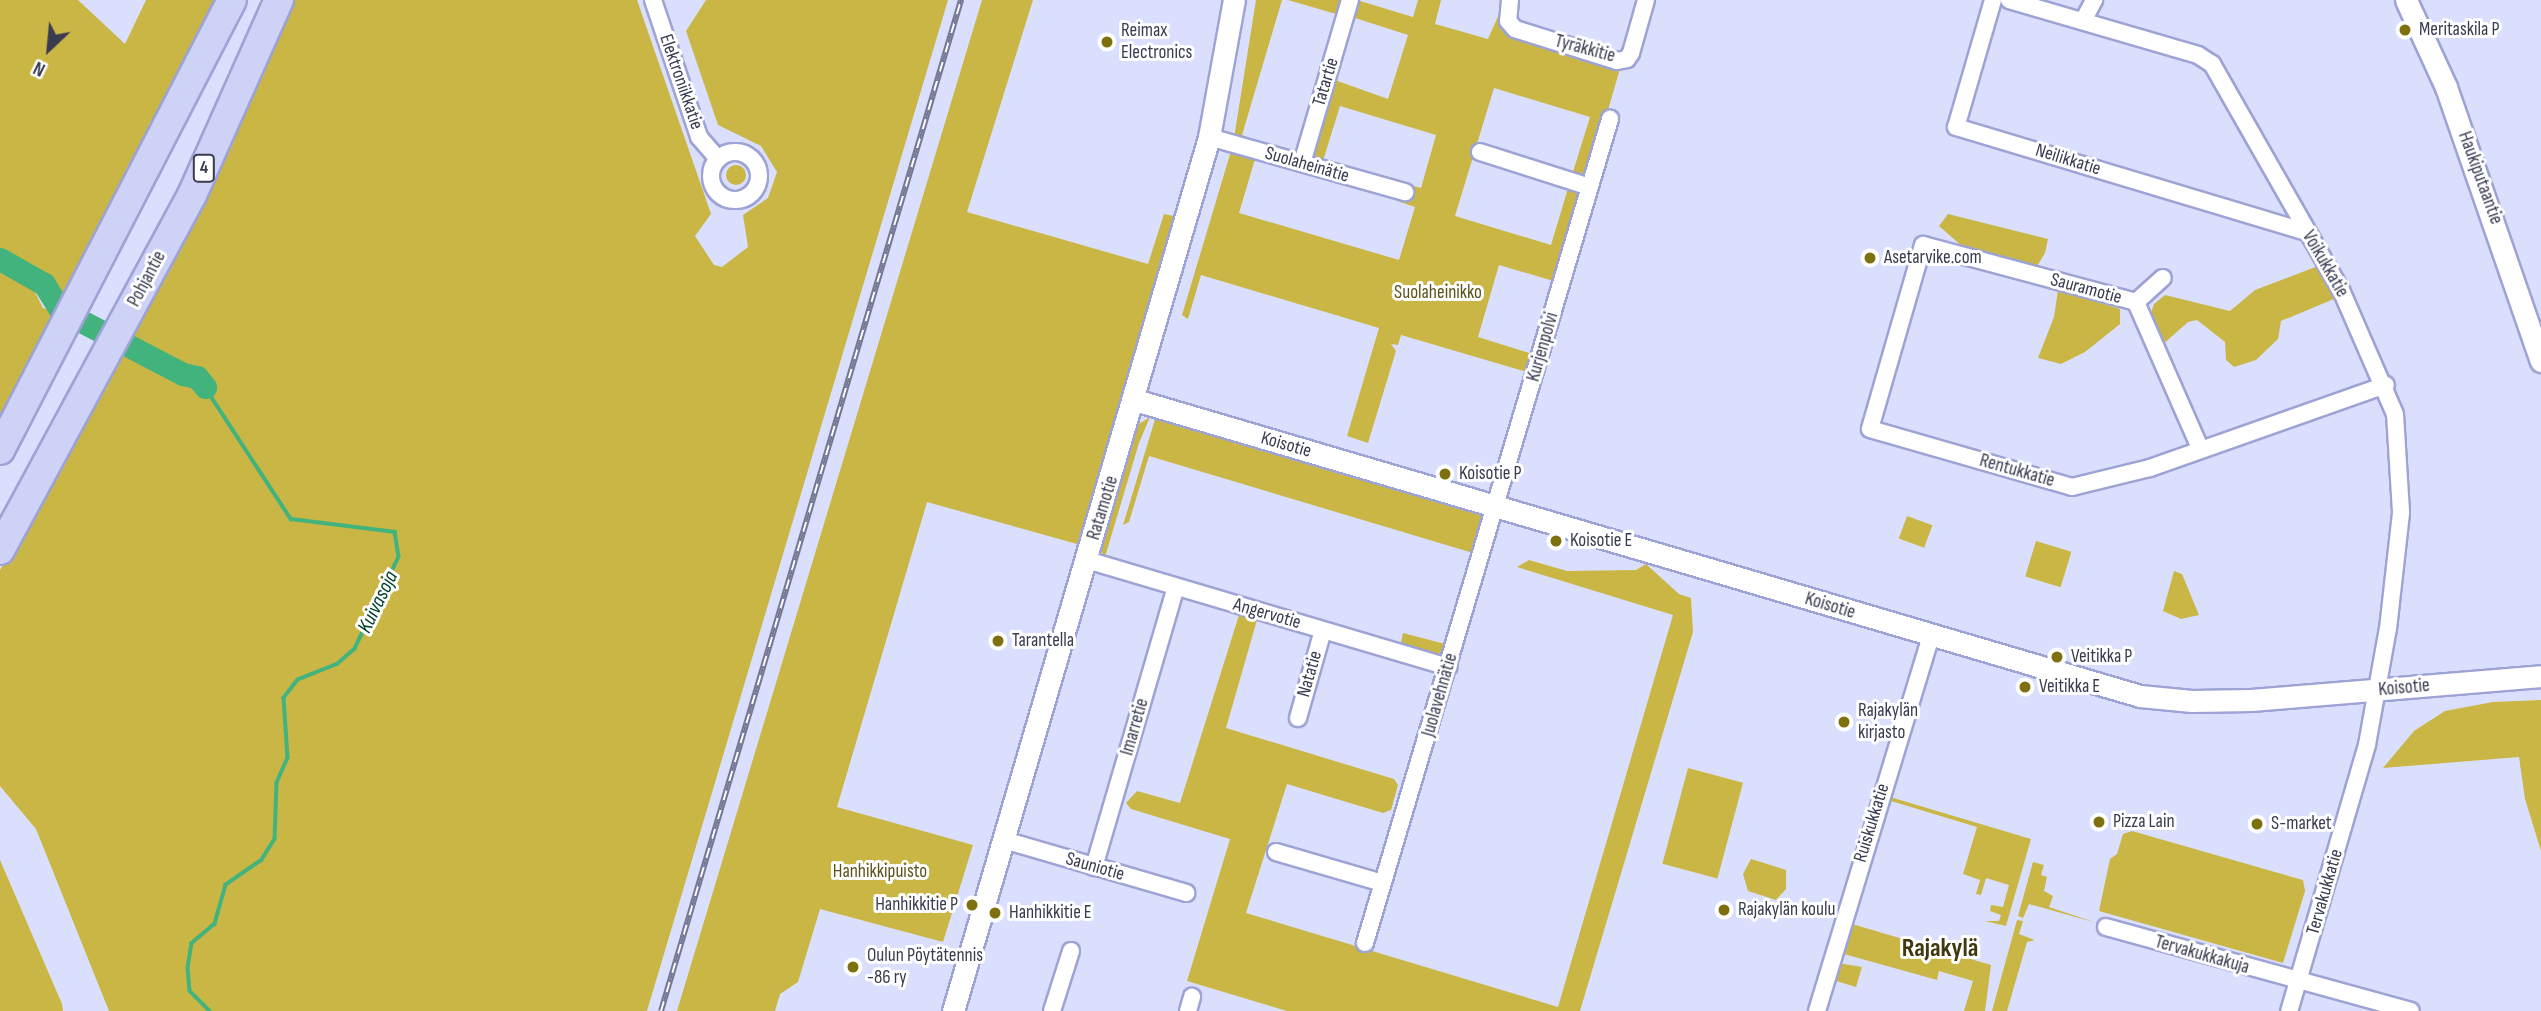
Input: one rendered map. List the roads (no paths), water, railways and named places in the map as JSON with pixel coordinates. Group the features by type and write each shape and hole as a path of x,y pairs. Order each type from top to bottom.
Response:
{"highway":[{"path":"0,450 72,316 232,0"},
{"name":"Pohjantie","path":"0,550 192,195 279,0"}],"street":[{"name":"Elektroniikkatie","path":"653,0 699,136 718,159"},
{"name":"Ratamotie","path":"954,1011 1135,400 1209,137 1234,0"},
{"name":"Tatartie","path":"1302,163 1350,0"},
{"name":"Tyräkkitie","path":"1510,0 1508,21 1515,29 1617,61 1627,59 1631,53 1646,0"},
{"name":"Neilikkatie","path":"1993,0 1956,127 2306,232"},
{"name":"Voikukkatie","path":"2009,0 2198,55 2212,64 2341,290 2386,385 2395,414 2401,513 2397,576 2377,690"},
{"path":"2083,21 2094,0"},
{"name":"Haukiputaantie","path":"2406,0 2446,87 2541,361"},
{"name":"Kurjenpolvi","path":"1496,507 1610,119"},
{"name":"Suolaheinätie","path":"1209,137 1405,192"},
{"path":"1480,152 1590,187"},
{"name":"Rentukkatie","path":"1923,245 1870,429 2072,486 2150,468 2200,448 2386,385"},
{"name":"Sauramotie","path":"1923,245 2136,302 2200,448"},
{"path":"2136,302 2163,278"},
{"name":"Koisotie","path":"1135,400 2119,691 2163,699 2251,700 2541,676"},
{"name":"Juolavehnätie","path":"1365,943 1496,507"},
{"name":"Angervotie","path":"1087,560 1448,667"},
{"name":"Imarretie","path":"1094,867 1176,587"},
{"name":"Natatie","path":"1298,718 1323,630"},
{"name":"Ruiskukkatie","path":"1817,1011 1931,636"},
{"name":"Tervakukkatie","path":"2289,1011 2364,756 2377,690"},
{"name":"Sauniotie","path":"1004,840 1186,893"},
{"path":"1276,852 1383,883"},
{"name":"Tervakukkakuja","path":"2106,927 2411,1011"},
{"path":"1052,1011 1071,951"}],"waterway":[{"name":"Kuivasoja","path":"0,259 44,284 60,310 183,374 197,377 205,387"},
{"name":"Kuivasoja","path":"205,387 291,519 395,532 399,557 355,649 338,664 298,680 284,698 288,758 277,783 275,839 262,860 226,885 215,924 192,943 188,968 190,991 210,1011"}],"railway":[{"path":"661,1011 961,0"}],"place":[{"name":"Meritaskila P","path":"2405,30"},
{"name":"Reimax Electronics","path":"1107,42"},
{"name":"Asetarvike.com","path":"1870,258"},
{"name":"Koisotie P","path":"1445,474"},
{"name":"Koisotie E","path":"1556,541"},
{"name":"Tarantella","path":"998,641"},
{"name":"Veitikka P","path":"2057,657"},
{"name":"Veitikka E","path":"2025,687"},
{"name":"Rajakylän kirjasto","path":"1844,722"},
{"name":"Pizza Lain","path":"2099,822"},
{"name":"S-market","path":"2257,824"},
{"name":"Hanhikkitie P","path":"972,905"},
{"name":"Rajakylän koulu","path":"1724,910"},
{"name":"Hanhikkitie E","path":"995,913"},
{"name":"Oulun Pöytätennis -86 ry","path":"853,967"}],"district":[{"name":"Rajakylä","path":"1940,949"}],"park label":[{"name":"Suolaheinikko","path":"1438,293"},
{"name":"Hanhikkipuisto","path":"880,872"}]}
